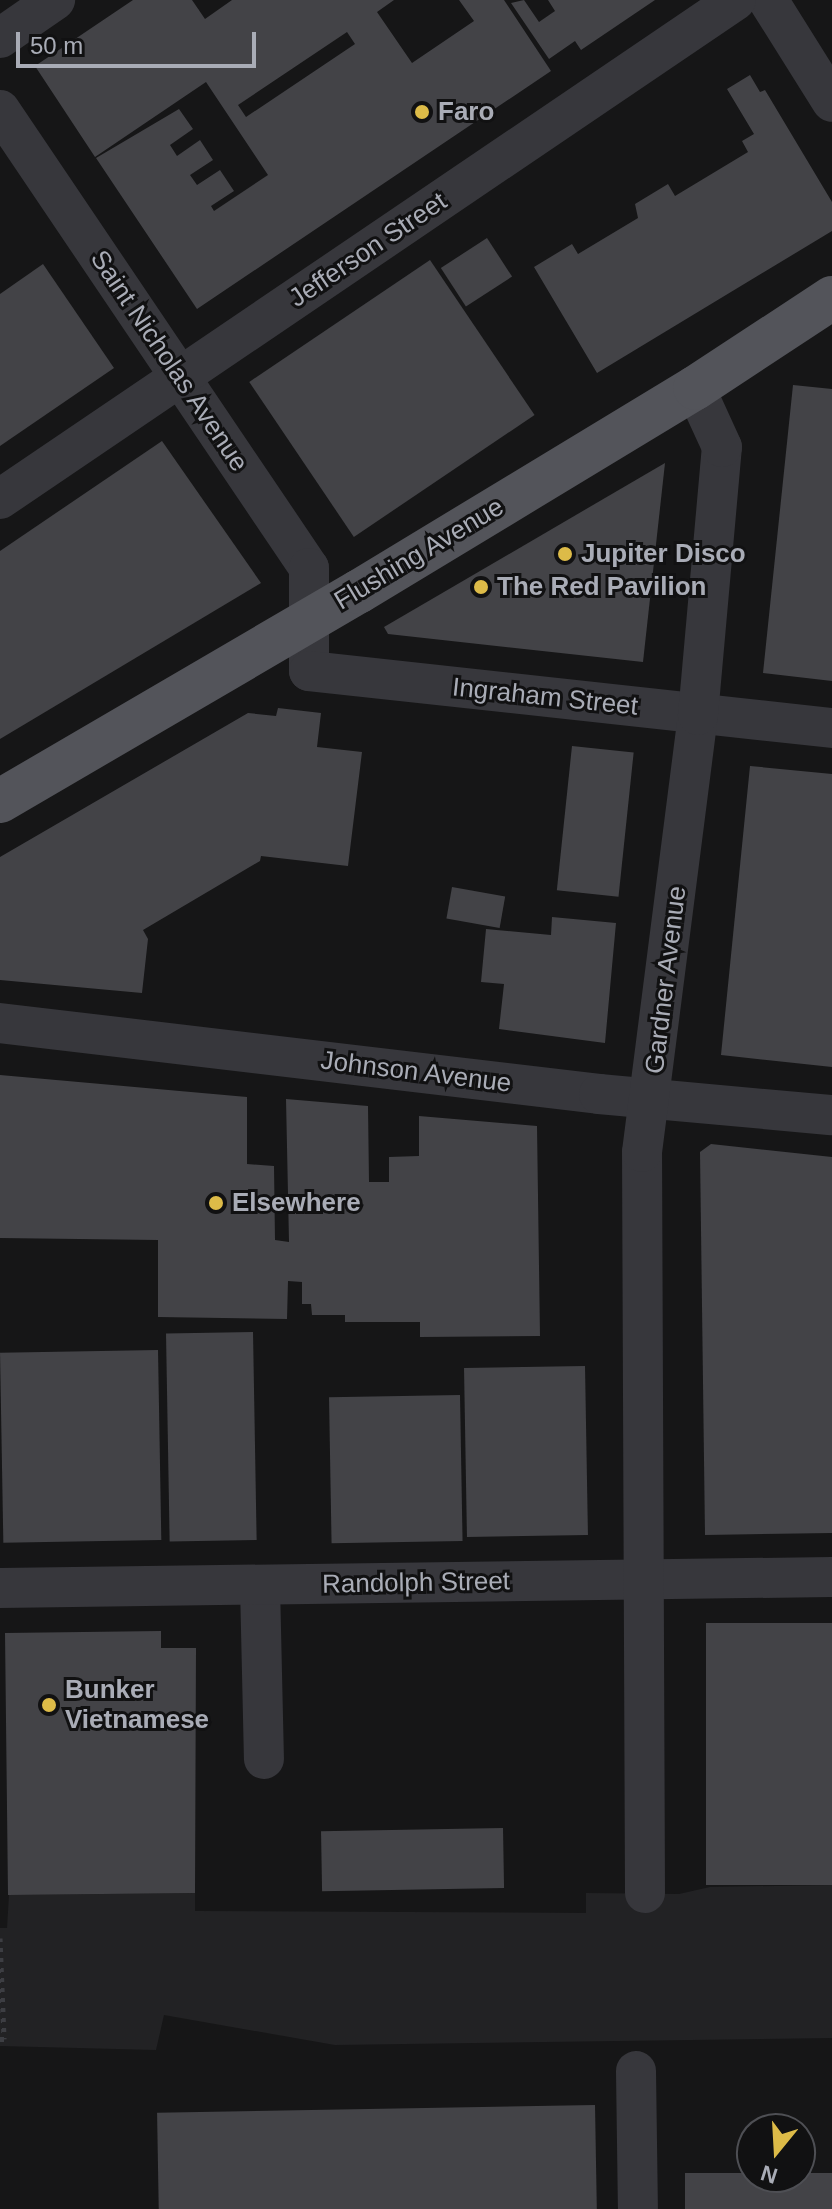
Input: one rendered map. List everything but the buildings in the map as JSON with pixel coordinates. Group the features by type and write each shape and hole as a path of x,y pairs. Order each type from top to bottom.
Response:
{"main road":[{"name":"Flushing Avenue","path":"0,801 695,388 832,298"}],"street":[{"path":"0,38 55,0"},
{"name":"Jefferson Street","path":"0,499 736,0"},
{"path":"768,0 832,102"},
{"name":"Saint Nicholas Avenue","path":"0,110 309,568 308,620"},
{"name":"Gardner Avenue","path":"645,1893 642,1152 698,715 722,447 695,388"},
{"name":"Ingraham Street","path":"308,620 309,671 832,728"},
{"name":"Johnson Avenue","path":"0,1023 599,1094 651,1096 832,1115"},
{"name":"Randolph Street","path":"0,1588 832,1577"},
{"path":"260,1585 264,1759"},
{"path":"636,2071 638,2209"}],"path":[{"path":"1,1938 2,2039"}],"shaded area":[{"path":"832,1885 832,2038 335,2045 164,2015 156,2050 0,2046 0,1928 7,1928 9,1895 195,1893 195,1911 586,1913 586,1893 679,1894 710,1887"}],"place":[{"name":"Faro","path":"422,112"},
{"name":"Jupiter Disco","path":"565,554"},
{"name":"The Red Pavilion","path":"481,587"},
{"name":"Elsewhere","path":"216,1203"},
{"name":"Bunker Vietnamese","path":"49,1705"}]}
